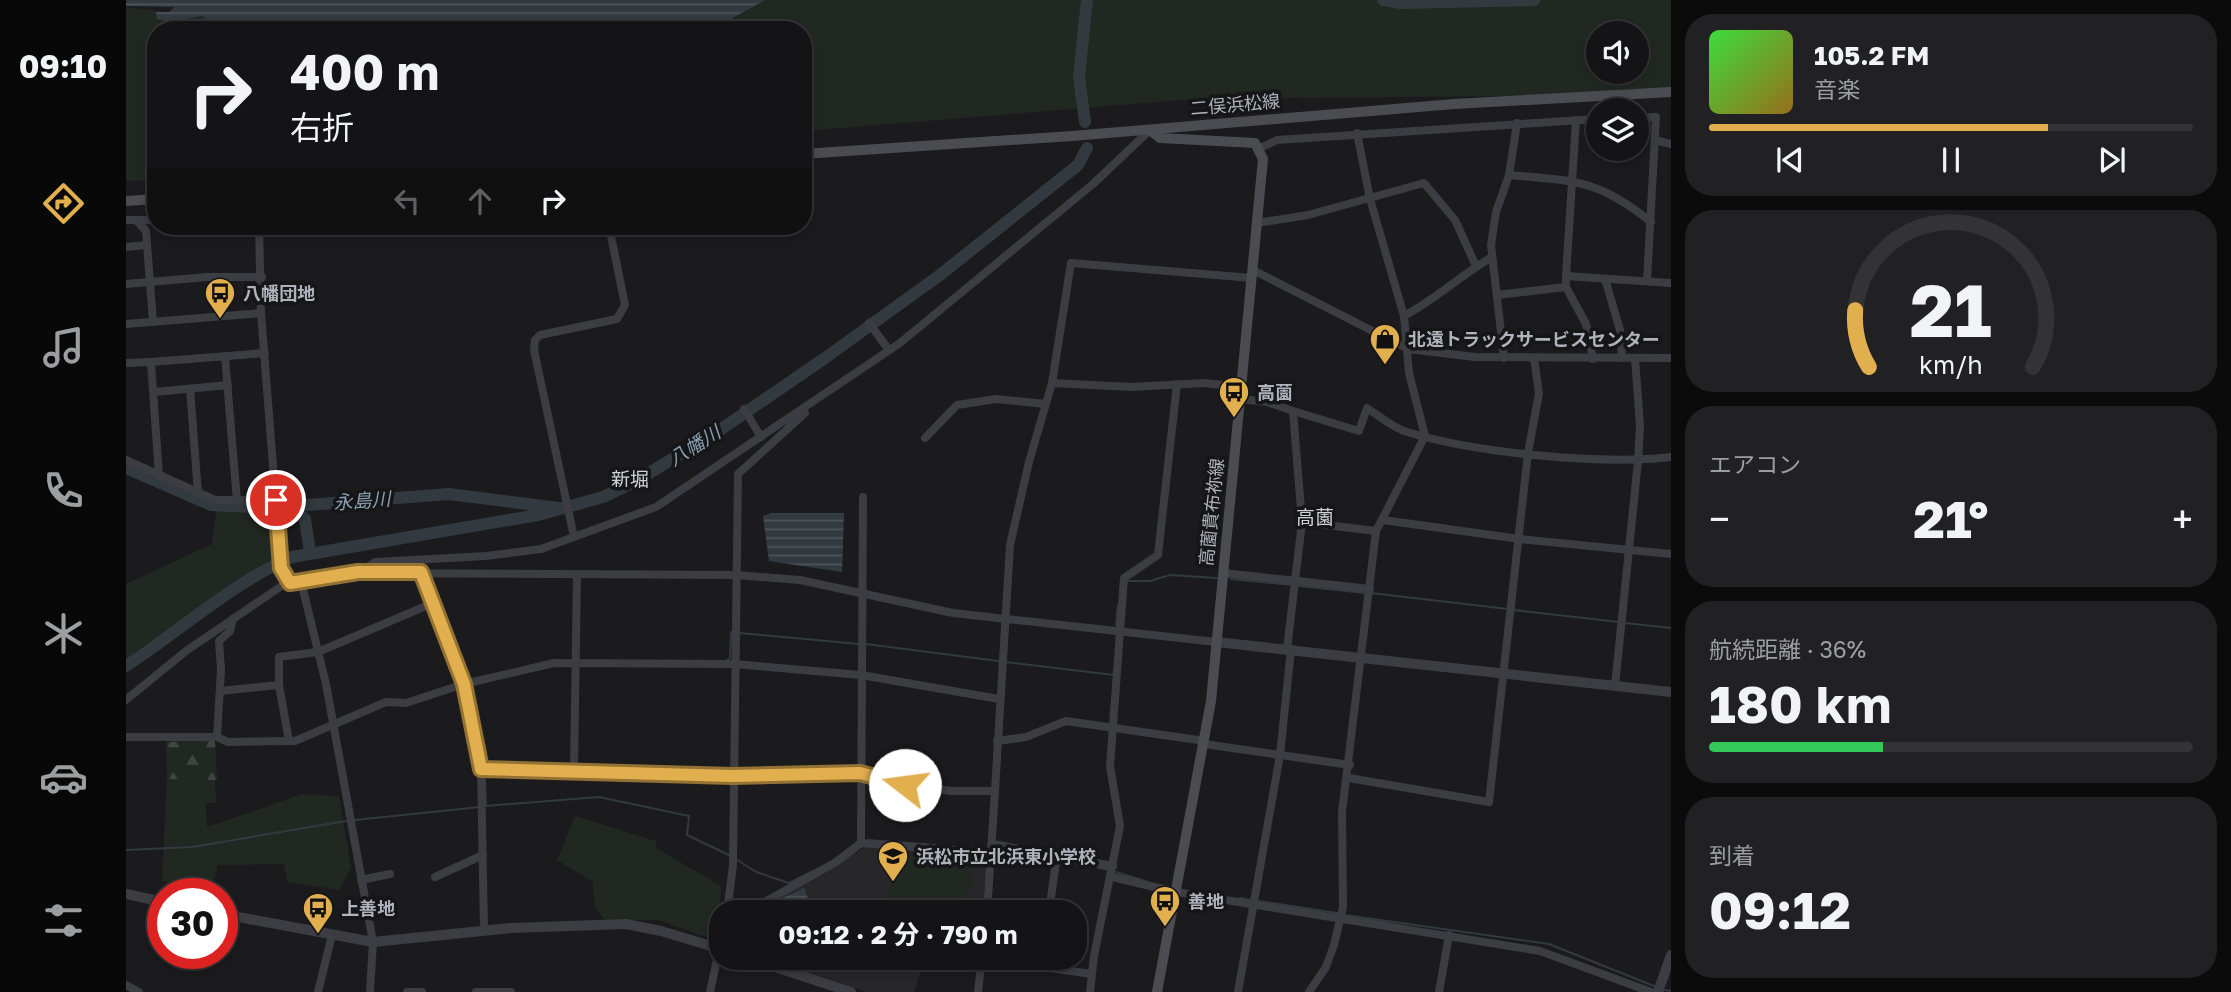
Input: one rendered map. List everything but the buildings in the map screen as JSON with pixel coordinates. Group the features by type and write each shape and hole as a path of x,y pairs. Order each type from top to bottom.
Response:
{"main road":[{"name":"二俣浜松線","path":"812,153 1150,130 1454,104 1671,93"},
{"path":"1150,130 1160,138 1247,141 1260,148"},
{"name":"高薗貴布祢線","path":"1157,992 1204,742 1242,387 1263,159 1260,148"},
{"path":"126,201 147,200"}],"street":[{"path":"1647,281 1657,117 1649,117"},
{"path":"1576,120 1566,287 1582,311 1593,359"},
{"path":"1260,148 1277,139 1586,120"},
{"path":"1504,358 1492,257 1496,212 1509,175 1517,123"},
{"path":"358,572 375,562 517,554 574,537 656,507 889,350 1093,184 1150,130"},
{"path":"1309,992 1326,967 1340,919 1343,891 1342,812 1349,778 1376,531 1425,436 1409,373 1404,316 1370,200 1357,133"},
{"path":"1656,140 1671,144"},
{"path":"1509,175 1571,179 1612,195 1651,222"},
{"path":"1257,223 1308,215 1424,183 1455,220 1476,266"},
{"path":"126,220 147,220"},
{"path":"137,221 146,231 153,322"},
{"path":"260,235 261,313 281,568 290,583"},
{"path":"574,537 534,350 535,340 540,335 617,318 622,313 625,305 610,235"},
{"path":"126,247 147,245"},
{"path":"1404,316 1431,301 1492,257"},
{"path":"988,900 1003,617 1010,545 1052,383 1071,263 1252,274 1408,349 1504,358 1671,358"},
{"path":"1566,276 1671,283"},
{"path":"126,284 262,277"},
{"path":"1605,279 1620,330 1622,358"},
{"path":"1497,295 1566,287"},
{"path":"126,324 261,313"},
{"path":"869,323 889,350"},
{"path":"126,363 265,352"},
{"path":"225,356 237,501"},
{"path":"1349,778 1489,802 1528,453 1539,393 1535,358"},
{"path":"1615,686 1639,461 1640,426 1634,358"},
{"path":"151,362 159,476"},
{"path":"1052,383 1132,387 1177,384 1242,387"},
{"path":"1090,992 1120,826 1110,766 1124,578 1153,561 1160,548 1177,384"},
{"path":"154,391 228,385"},
{"path":"190,389 198,493"},
{"path":"728,900 733,857 737,474 821,397"},
{"path":"925,438 957,405 996,399 1046,404"},
{"path":"1240,400 1267,402 1359,431 1367,408 1401,430 1528,453 1639,461 1671,457"},
{"path":"744,409 761,437"},
{"path":"1238,992 1280,755 1294,583 1302,522 1293,411"},
{"path":"126,460 215,499 276,501"},
{"path":"861,843 863,497"},
{"path":"1383,520 1520,539 1671,554"},
{"path":"1302,522 1376,531"},
{"path":"126,700 273,590 290,583 358,572 736,575 800,580 953,613 1671,692"},
{"path":"421,572 464,684 481,769 484,930"},
{"path":"1223,573 1370,591"},
{"path":"574,770 577,574"},
{"path":"301,581 333,724 373,942 370,992"},
{"path":"289,741 279,685 279,657 318,652 433,603"},
{"path":"217,737 219,641 230,631 233,619"},
{"path":"126,737 217,737 228,742 295,741 386,702 405,703 464,684 539,666 576,663 734,664 861,675 999,699"},
{"path":"220,691 279,685"},
{"path":"997,741 1026,737 1066,721 1112,725 1350,765"},
{"path":"481,769 733,776 860,773 905,785 952,792 995,791"},
{"path":"768,900 836,862 861,843 992,849 1113,866"},
{"path":"435,877 483,855"},
{"path":"1051,900 1057,858"},
{"path":"361,880 390,874"},
{"path":"1112,877 1176,892 1540,951 1651,992"},
{"path":"126,894 147,899"},
{"path":"238,917 373,942 484,930 626,925 709,943"},
{"path":"318,992 332,935"},
{"path":"1439,992 1449,935"},
{"path":"1658,992 1671,955"},
{"path":"710,992 715,970"},
{"path":"784,970 851,992"},
{"path":"978,992 981,970"},
{"path":"1063,970 1092,974"},
{"path":"127,987 139,992"},
{"path":"407,992 422,992"},
{"path":"476,992 512,992"}],"shaded area":[{"path":"126,0 765,0 727,21 207,21 202,16 166,21 157,19 156,12 169,12 174,7 126,6"},
{"path":"772,513 844,513 842,572 769,561 763,516"},
{"name":"浜松市立北浜東小学校","path":"867,846 988,854 983,900 773,900"},
{"path":"804,888 809,900 778,900"},
{"path":"803,970 921,970 914,992 867,992"}],"green space":[{"path":"760,0 1671,0 1671,97 1615,95 1194,99 812,130 812,21 720,21"},
{"path":"126,7 240,21 147,21 147,180 126,181"},
{"path":"217,505 273,514 271,560 134,653 126,665 126,584 212,544"},
{"path":"215,739 217,780 167,779 166,742"},
{"path":"167,779 215,780 216,803 206,803 207,827 302,794 339,796 351,867 340,890 287,882 284,864 218,865 215,878 162,878"},
{"path":"575,816 656,841 656,848 721,886 720,900 709,900 709,938 658,920 605,920 595,908 593,882 557,860"},
{"path":"899,858 969,865 973,886 963,900 887,900"}],"waterway":[{"name":"八幡川","path":"1085,122 1079,77 1087,0"},
{"name":"八幡川","path":"1383,0 1401,3 1534,0"},
{"name":"八幡川","path":"126,666 228,593 292,557 538,515 603,497 636,481 717,432 940,275 1078,165 1087,148"},
{"name":"永島川","path":"126,468 211,505 269,508 449,494 559,508"},
{"path":"290,506 305,519 310,553"},
{"path":"1128,581 1150,581 1170,575 1217,578"},
{"path":"1231,579 1292,585"},
{"path":"1298,586 1366,593"},
{"path":"1371,593 1508,609"},
{"path":"439,605 467,678 471,679"},
{"path":"1116,625 1118,605"},
{"path":"1514,610 1619,622"},
{"path":"1625,623 1671,628"},
{"path":"727,660 730,658 731,632"},
{"path":"739,633 859,644"},
{"path":"866,644 998,661"},
{"path":"1005,662 1114,675"},
{"path":"471,689 474,713"},
{"path":"485,775 486,805"},
{"path":"485,806 599,797 689,816 687,835 731,856"},
{"path":"355,820 480,807"},
{"path":"126,850 192,847 346,821"},
{"path":"868,840 936,845"},
{"path":"994,850 1006,850"},
{"path":"736,859 756,872 789,883 813,871"},
{"path":"1059,860 1109,870"},
{"path":"1116,872 1145,881"},
{"path":"1240,898 1251,900"},
{"path":"1259,901 1337,913"},
{"path":"1345,915 1549,944 1654,986"},
{"path":"1665,990 1671,991"}],"place":[{"name":"八幡団地","path":"220,320"},
{"name":"北遠トラックサービスセンター","path":"1385,366"},
{"name":"高薗","path":"1234,419"},
{"name":"浜松市立北浜東小学校","path":"893,883"},
{"name":"善地","path":"1165,928"},
{"name":"上善地","path":"318,935"}],"district":[{"name":"新堀","path":"630,478"},
{"name":"高薗","path":"1315,516"}],"route":[{"path":"276,500 281,568 290,583 358,572 421,572 464,684 481,769 733,776 860,773 905,785"}]}
